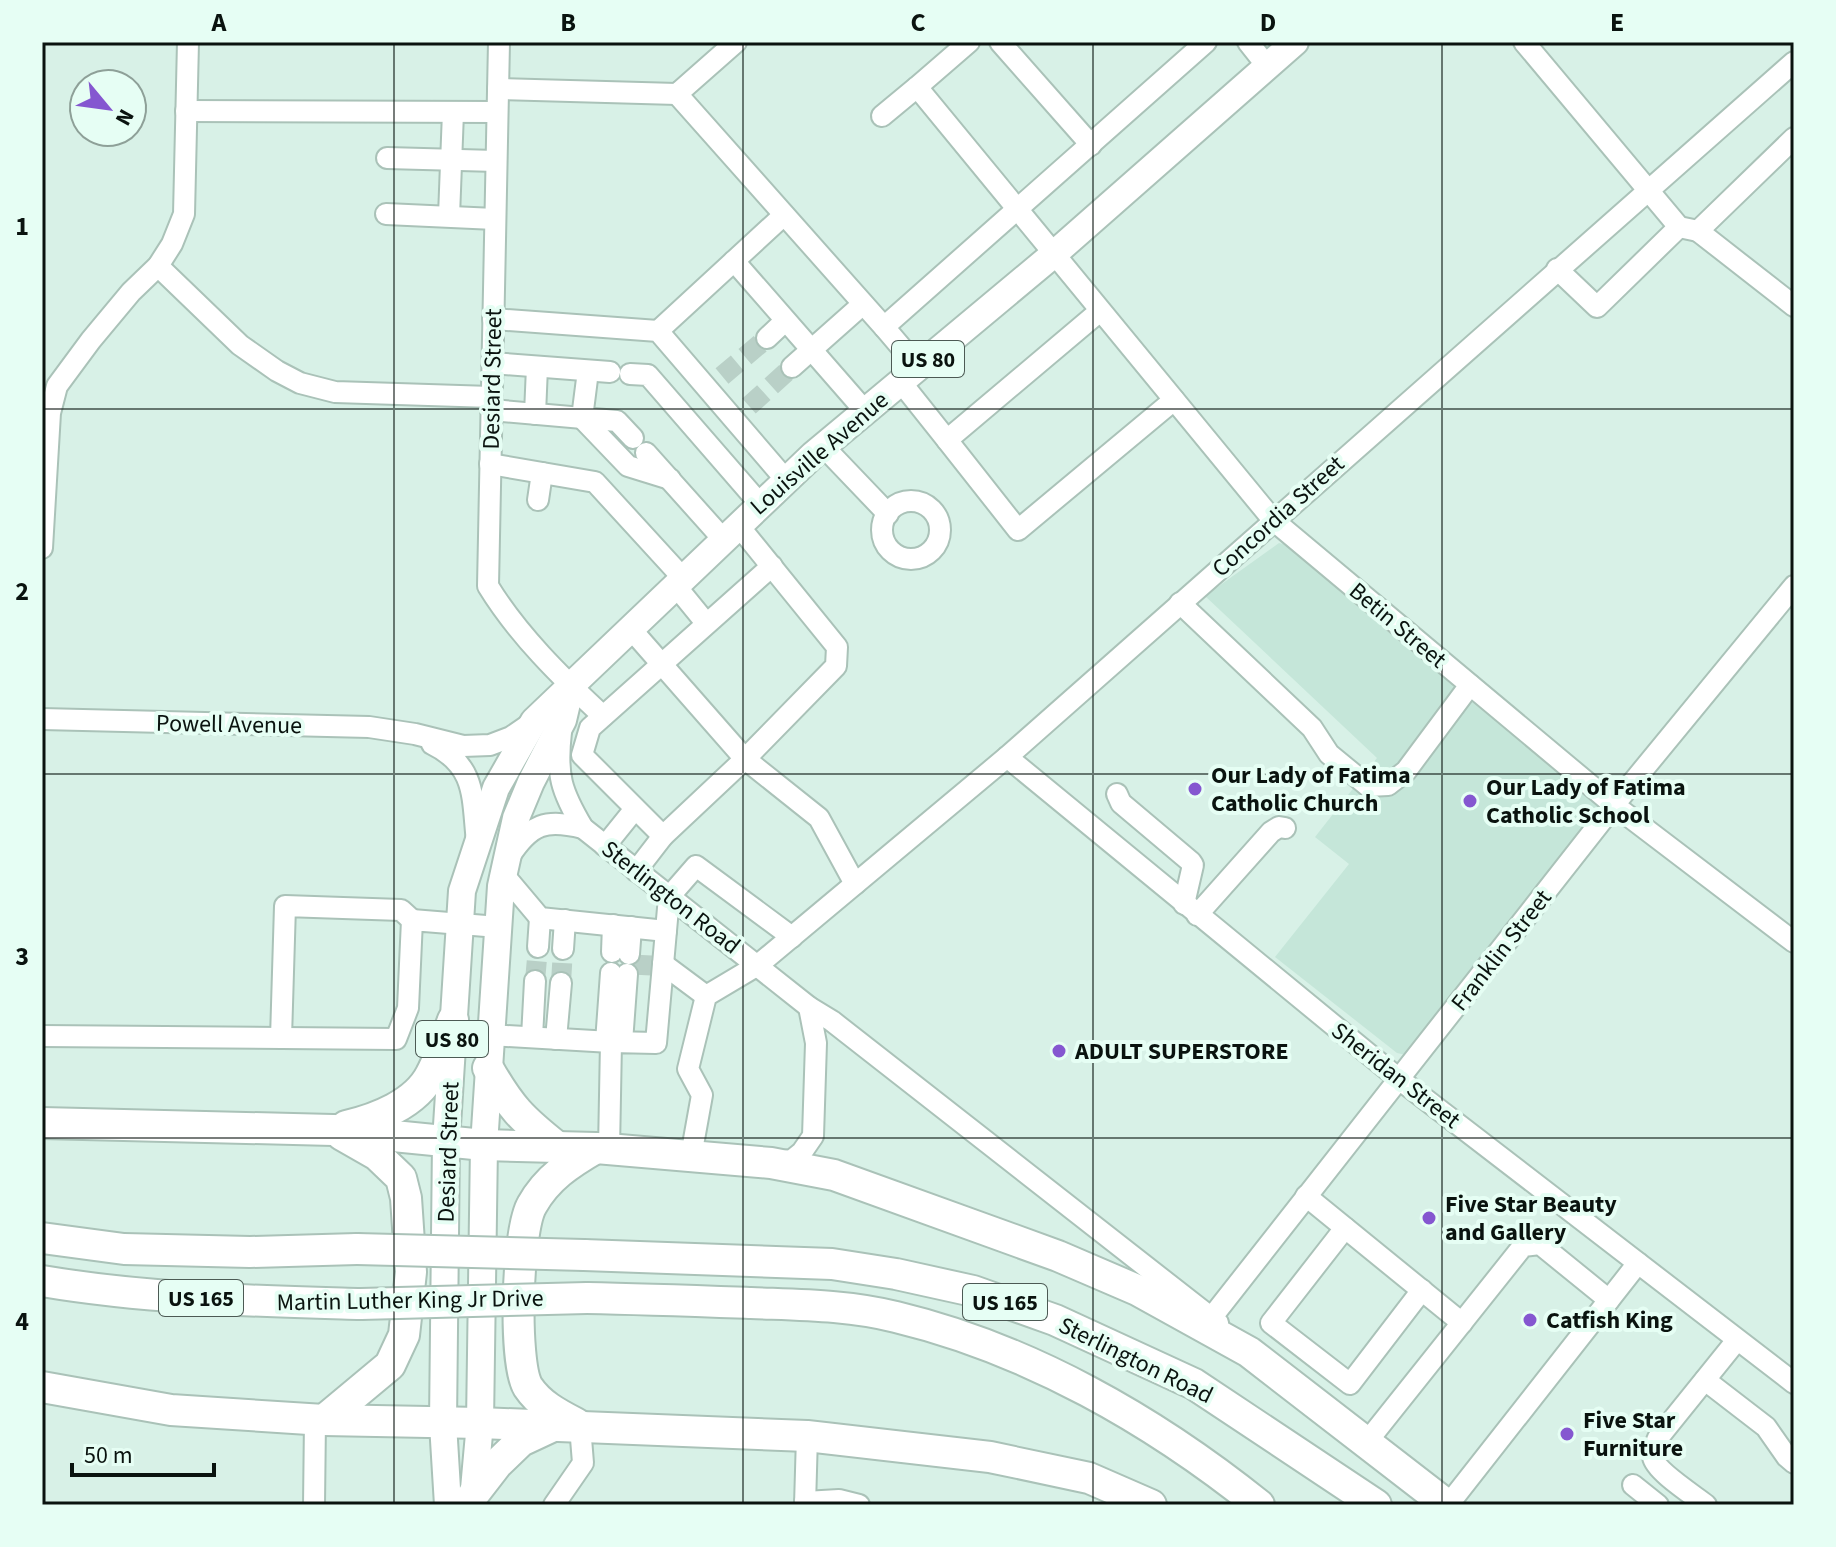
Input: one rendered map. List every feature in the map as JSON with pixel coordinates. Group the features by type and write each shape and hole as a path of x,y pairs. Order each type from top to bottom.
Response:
{"highway":[{"path":"333,1130 377,1119 410,1098 430,1077 453,1020"},
{"path":"488,1068 506,1100 556,1146"},
{"path":"42,1123 333,1130 484,1145 556,1146 771,1163 834,1175 1058,1256 1137,1290 1249,1352 1447,1505"},
{"path":"319,1420 390,1365 404,1335 411,1272 406,1198 401,1178 377,1155 333,1130"},
{"path":"568,1426 527,1386 520,1354 519,1273 524,1227 530,1208 541,1190 564,1167 602,1149"},
{"name":"Martin Luther King Jr Drive","path":"42,1238 124,1249 250,1252 357,1249 584,1255"},
{"name":"Sterlington Road","path":"584,1255 832,1264 973,1291 1055,1320 1194,1384 1376,1505"},
{"name":"Martin Luther King Jr Drive","path":"42,1281 93,1290 227,1300 361,1304 587,1298"},
{"name":"Sterlington Road","path":"587,1298 819,1306 895,1316 974,1341 1055,1375 1144,1422 1210,1466 1259,1505"},
{"path":"42,1387 171,1410 319,1420 807,1436 990,1457 1089,1478 1151,1505"},
{"path":"464,1502 521,1441 568,1426"}],"main road":[{"name":"Louisville Avenue","path":"571,686 823,446 1054,254 1295,42"},
{"name":"Desiard Street","path":"464,1502 480,1423 484,1145 504,869 516,818 563,720 571,686"},
{"name":"Desiard Street","path":"464,1502 443,1424 446,1141 462,891 496,788 534,721 571,686"}],"street":[{"path":"42,548 46,413 57,386 131,292 158,266 172,244 184,214 188,42"},
{"name":"Desiard Street","path":"499,42 488,586 506,616 571,686"},
{"path":"498,89 677,94 736,42"},
{"path":"882,116 969,42"},
{"path":"1000,42 1091,145"},
{"path":"884,327 1206,42"},
{"path":"1248,42 1267,66"},
{"path":"1524,42 1647,189 1688,229 1794,306"},
{"name":"Concordia Street","path":"706,996 758,965 1007,757 1794,62"},
{"name":"Betin Street","path":"917,87 1273,520 1614,805 1794,942"},
{"path":"677,94 884,327 947,440 1018,530 1174,400"},
{"path":"186,111 497,112"},
{"path":"449,216 453,112"},
{"path":"1557,269 1597,307 1794,138"},
{"path":"387,158 496,161"},
{"path":"386,214 495,219"},
{"path":"658,331 784,215"},
{"path":"734,261 865,411"},
{"path":"158,266 240,345 300,383 335,392 491,404 535,414 617,421 670,479 772,566 837,647 836,666 745,759 663,836 636,871"},
{"path":"792,367 863,304"},
{"path":"947,440 1100,311"},
{"path":"493,319 658,331 715,382 741,413 786,480"},
{"path":"767,338 785,321"},
{"path":"492,363 648,375 760,504"},
{"path":"535,414 537,367"},
{"path":"582,418 588,371"},
{"path":"582,418 628,466 670,479"},
{"path":"823,446 888,514"},
{"path":"490,464 595,482 678,581 706,623"},
{"path":"538,500 542,473"},
{"path":"663,836 582,755 590,728 772,566"},
{"name":"Franklin Street","path":"1212,1317 1614,805 1794,586"},
{"path":"1180,603 1312,728 1329,754 1368,786 1388,785 1406,771 1470,685"},
{"path":"630,628 745,759 819,818 855,884"},
{"path":"571,686 603,716"},
{"name":"Powell Avenue","path":"42,719 369,727 463,746 490,745 511,737 534,721"},
{"name":"Sterlington Road","path":"563,720 559,779 567,801 583,828 809,1007 832,1021 1212,1317 1249,1352"},
{"name":"Powell Avenue","path":"415,734 452,753 470,782 477,845"},
{"name":"Sheridan Street","path":"1007,757 1399,1079 1794,1383"},
{"path":"1117,794 1121,803 1193,865 1190,909"},
{"path":"605,846 634,810"},
{"name":"Sterlington Road","path":"504,869 516,846 542,825 559,822 583,828"},
{"path":"1190,909 1271,832 1279,827 1285,828"},
{"path":"490,1035 656,1043 669,897 696,866 792,937"},
{"path":"504,869 540,918 538,947"},
{"path":"281,1038 285,906 401,910 412,920 498,927"},
{"path":"540,918 666,931"},
{"path":"42,1036 396,1039 408,1008 412,920"},
{"path":"563,949 565,920"},
{"path":"602,1149 619,1042 629,927"},
{"path":"627,964 629,927"},
{"path":"663,964 706,996 688,1069 702,1095 691,1156"},
{"path":"532,1037 535,981"},
{"path":"556,1039 561,983"},
{"path":"809,1007 816,1043 813,1136 817,1153 834,1175"},
{"path":"771,1163 792,1160 813,1136"},
{"path":"1306,1196 1462,1323"},
{"path":"1345,1228 1271,1323 1350,1384 1422,1290"},
{"path":"1366,1443 1523,1246 1540,1244 1609,1300"},
{"path":"1447,1505 1638,1263"},
{"path":"1702,1502 1659,1468 1653,1458 1658,1438 1737,1340"},
{"path":"1273,1371 1296,1342"},
{"path":"1705,1380 1766,1427 1794,1463"},
{"path":"314,1505 319,1420"},
{"path":"554,1505 567,1496 583,1463 568,1426"},
{"path":"807,1436 805,1503 839,1500 859,1505"},
{"path":"1633,1485 1658,1505"}],"shaded area":[{"name":"Our Lady of Fatima Catholic School","path":"1279,543 1287,545 1595,795 1599,806 1596,818 1406,1055 1397,1053 1275,957 1349,864 1315,837 1377,758 1205,596"}],"tunnel":[{"path":"722,376 767,338"},
{"path":"749,406 792,367"},
{"path":"535,981 538,947"},
{"path":"561,983 563,949"},
{"path":"641,975 642,955"}],"place":[{"name":"Our Lady of Fatima Catholic Church","path":"1195,789"},
{"name":"Our Lady of Fatima Catholic School","path":"1470,801"},
{"name":"ADULT SUPERSTORE","path":"1059,1051"},
{"name":"Five Star Beauty and Gallery","path":"1429,1218"},
{"name":"Catfish King","path":"1530,1320"},
{"name":"Five Star Furniture","path":"1567,1434"}]}
